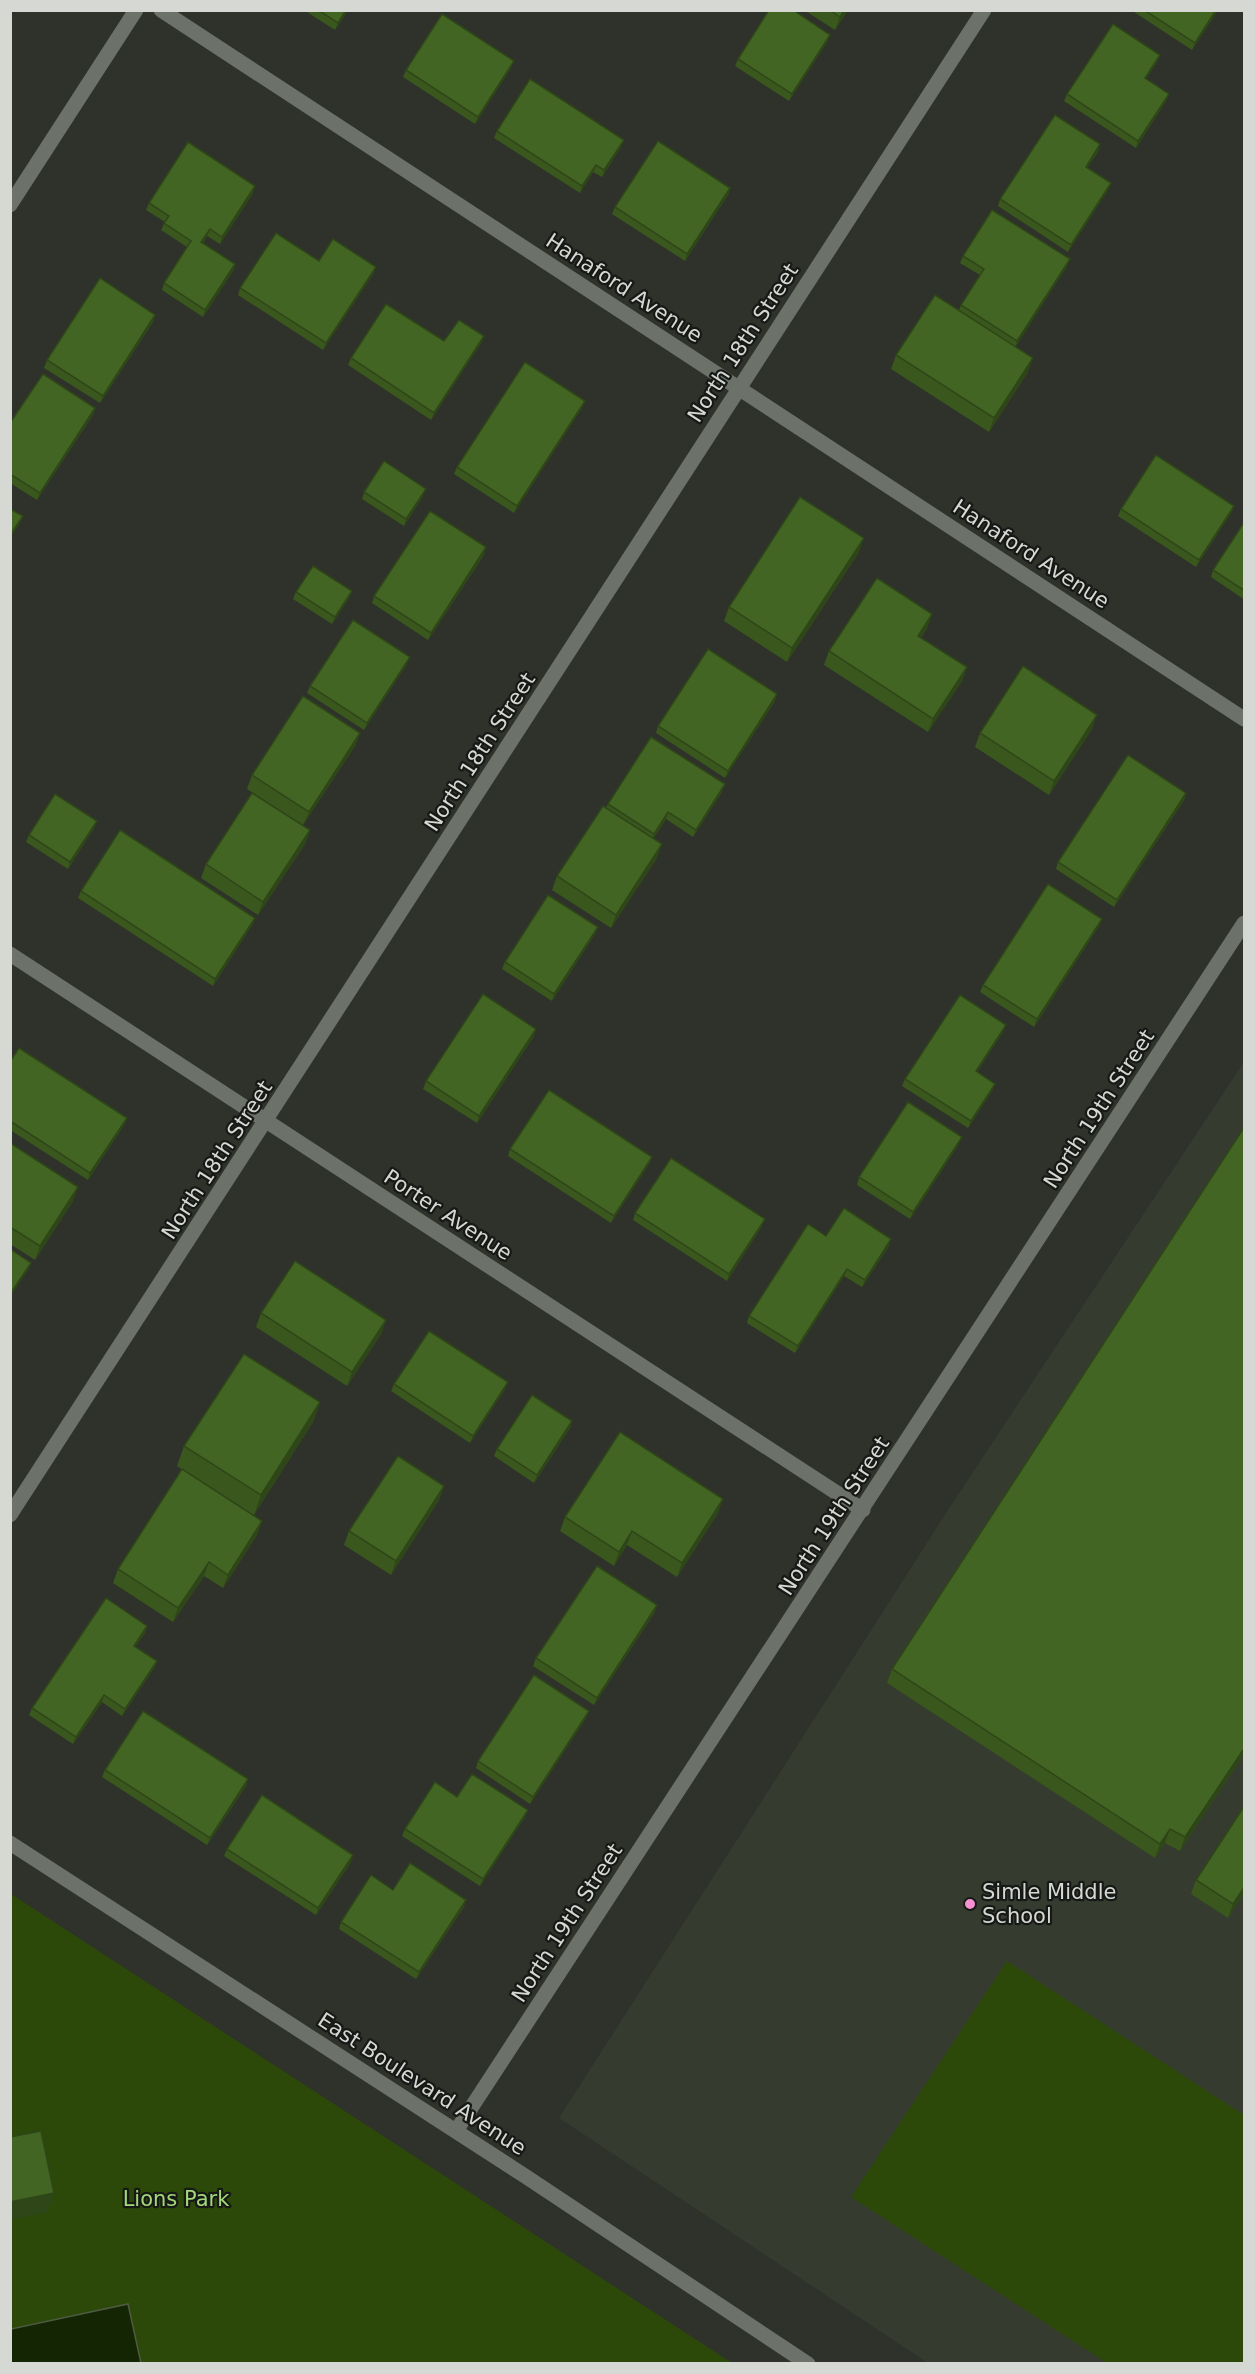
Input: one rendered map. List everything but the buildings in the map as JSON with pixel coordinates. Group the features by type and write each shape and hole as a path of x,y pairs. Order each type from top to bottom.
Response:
{"street":[{"path":"10,205 136,10"},
{"name":"Hanaford Avenue","path":"160,10 1245,719"},
{"name":"North 18th Street","path":"10,1515 267,1122 984,10"},
{"name":"North 19th Street","path":"456,2131 1245,923"},
{"name":"Porter Avenue","path":"10,954 863,1510"},
{"name":"East Boulevard Avenue","path":"10,1843 456,2131 808,2364"}],"shaded area":[{"name":"Simle Middle School","path":"1244,1062 1244,2363 928,2363 559,2118 950,1507"},
{"path":"128,2304 141,2363 11,2363 11,2329"}],"green space":[{"name":"Lions Park","path":"11,1894 732,2363 11,2363"},
{"path":"1007,1961 1244,2115 1244,2363 1107,2363 851,2197"}],"place":[{"name":"Simle Middle School","path":"970,1904"}]}
